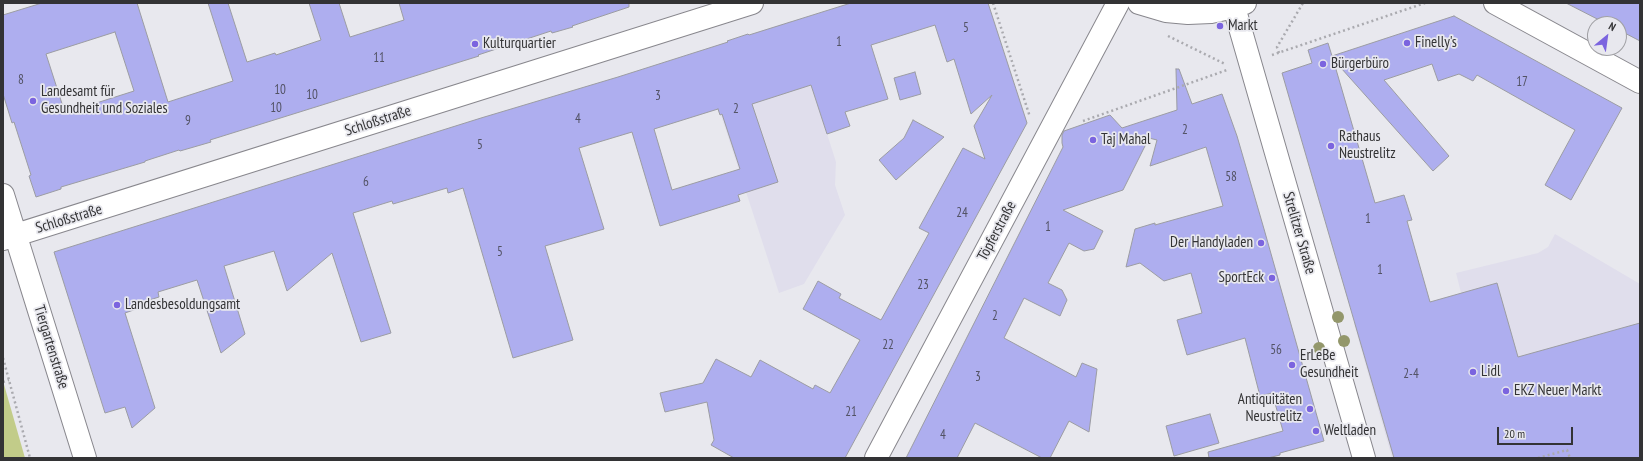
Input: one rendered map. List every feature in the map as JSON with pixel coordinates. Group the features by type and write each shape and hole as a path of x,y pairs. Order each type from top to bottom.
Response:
{"street":[{"name":"Schloßstraße","path":"10,237 752,3"},
{"name":"Töpferstraße","path":"876,458 1118,3"},
{"path":"1139,3 1166,11 1188,13 1211,12 1239,5"},
{"path":"1495,3 1640,82"},
{"name":"Strelitzer Straße","path":"1239,5 1252,72 1364,458"},
{"name":"Tiergartenstraße","path":"3,195 10,237 85,458"}],"path":[{"path":"992,3 1033,127 1051,129 1064,128 1228,70 1225,64 1163,34"},
{"path":"1279,53 1277,48 1303,3"},
{"path":"1252,72 1279,53 1425,3"},
{"path":"3,358 30,458"},
{"path":"3,382 9,380"},
{"path":"1538,458 1568,450 1570,458"}],"shaded area":[{"path":"791,21 836,162 835,185 845,215 804,284 779,293 700,51"},
{"name":"EKZ Neuer Markt","path":"1555,234 1640,284 1640,458 1392,458 1354,324 1461,293 1456,273 1538,253 1548,247"}],"green space":[{"path":"3,381 25,458 3,458"}],"building":[{"path":"42,3 137,3 168,102 233,81 208,3 228,3 247,62 275,53 276,55 321,40 309,3 339,3 350,37 404,20 399,3 629,3 629,7 572,26 573,27 552,33 551,31 478,55 479,56 210,140 211,142 180,151 179,150 145,162 61,187 61,189 36,197 29,176 31,175 14,122 12,123 3,94 3,15","holes":["115,32 134,91 65,113 46,54"]},
{"path":"851,3 988,3 1027,123 845,458 734,458 711,445 714,440 707,402 665,412 660,393 703,383 716,359 751,377 760,360 813,389 815,385 830,393 860,340 803,309 818,281 841,294 839,298 881,320 929,233 919,228 963,148 985,159 974,126 992,95 971,114 954,59 947,62 935,25 871,45 888,99 845,112 850,126 827,134 811,85 752,104 778,182 738,195 740,201 660,226 632,132 579,148 604,229 545,246 573,340 513,358 463,188 448,193 447,188 393,204 392,201 353,213 391,333 361,342 332,253 287,291 274,251 224,266 245,334 221,353 197,280 158,292 159,297 140,303 142,307 125,313 155,408 132,428 125,407 105,413 54,252 481,118 618,77 728,42 727,41 748,34 749,35","holes":["718,109 720,115 722,114 740,169 672,190 654,129"]},
{"path":"1566,3 1640,3 1640,41 1627,34 1627,16 1591,16"},
{"path":"1454,16 1622,108 1571,200 1545,185 1575,130 1477,75 1473,81 1459,74 1438,81 1432,64 1384,80 1449,156 1433,171 1333,59 1375,203 1404,195 1412,220 1407,221 1430,302 1497,283 1518,357 1640,323 1640,458 1394,458 1282,73 1312,63 1308,50 1328,43 1332,56"},
{"path":"1176,69 1179,69 1192,104 1222,94 1237,136 1324,441 1280,453 1280,455 1268,458 1209,458 1208,452 1283,431 1272,393 1260,396 1245,338 1187,355 1177,320 1202,313 1191,273 1164,281 1140,263 1126,267 1135,229 1223,206 1206,147 1150,166 1157,140 1149,138 1123,190 1063,210 1103,231 1094,249 1084,251 1069,243 1048,283 1062,290 1067,300 1060,316 1024,298 1004,338 1076,377 1082,363 1097,369 1089,432 1069,421 1050,458 1042,458 975,423 957,458 906,458 1063,147 1062,135 1064,131 1110,115 1122,128 1177,110"},
{"path":"915,72 921,94 900,100 894,78"},
{"path":"913,120 944,137 896,180 879,160 904,138"},
{"path":"1210,414 1219,443 1174,456 1166,426"}],"place":[{"name":"Markt","path":"1220,26"},
{"name":"Finelly's","path":"1407,43"},
{"name":"Kulturquartier","path":"475,44"},
{"name":"Bürgerbüro","path":"1323,64"},
{"name":"Landesamt für Gesundheit und Soziales","path":"33,101"},
{"name":"Taj Mahal","path":"1093,140"},
{"name":"Rathaus Neustrelitz","path":"1331,146"},
{"name":"Der Handyladen","path":"1261,243"},
{"name":"SportEck","path":"1272,278"},
{"name":"Landesbesoldungsamt","path":"117,305"},
{"name":"ErLeBe Gesundheit","path":"1292,365"},
{"name":"Lidl","path":"1473,372"},
{"name":"EKZ Neuer Markt","path":"1506,391"},
{"name":"Antiquitäten Neustrelitz","path":"1310,409"},
{"name":"Weltladen","path":"1316,431"}]}
